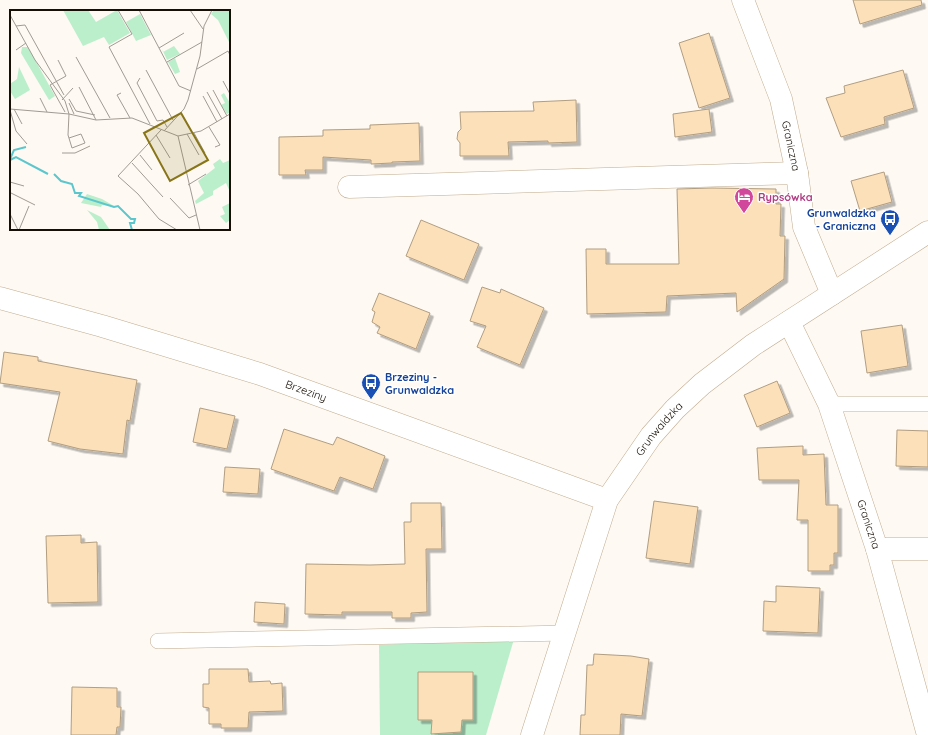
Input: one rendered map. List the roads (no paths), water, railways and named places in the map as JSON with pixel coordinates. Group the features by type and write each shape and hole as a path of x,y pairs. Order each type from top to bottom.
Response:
{"street":[{"name":"Graniczna","path":"743,0 780,99 797,173 804,227 832,294"},
{"path":"349,187 797,173"},
{"name":"Grunwaldzka","path":"532,735 566,633 607,500 651,436 675,409 702,384 753,345 928,232"},
{"name":"Brzeziny","path":"0,298 102,326 260,374 607,500"},
{"name":"Graniczna","path":"789,322 829,404 877,549 928,735"},
{"path":"877,549 928,550"}],"lane":[{"path":"829,404 928,404"},
{"path":"158,641 566,633"}],"place":[{"name":"Rypsówka","path":"744,214"},
{"name":"Grunwaldzka - Graniczna","path":"890,236"},
{"name":"Brzeziny - Grunwaldzka","path":"371,400"}]}
